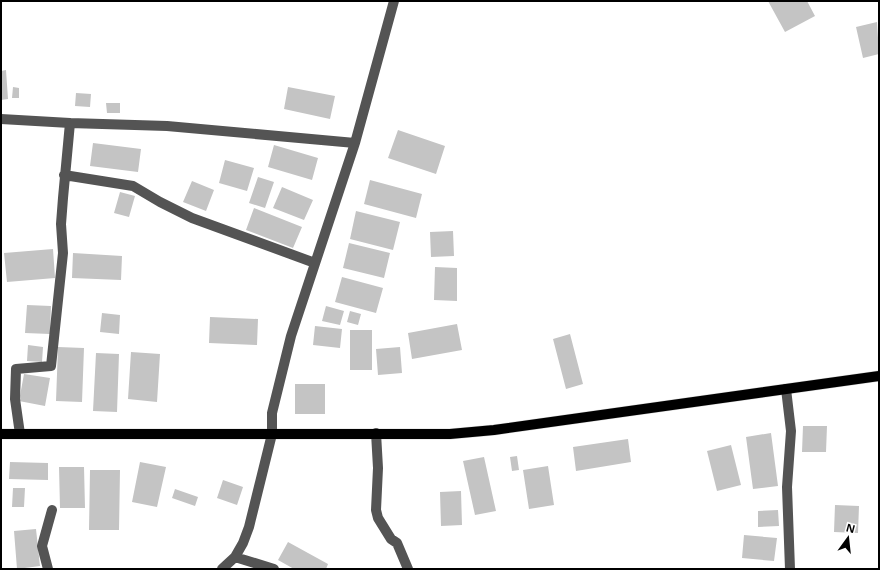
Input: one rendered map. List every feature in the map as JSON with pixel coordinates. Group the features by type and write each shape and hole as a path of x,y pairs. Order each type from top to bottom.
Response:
{"main road":[{"path":"1,434 450,434 494,430 879,376"}],"street":[{"path":"222,569 235,557 243,543 248,527 272,434 272,412 299,308 355,143 394,1"},
{"path":"1,119 167,126 355,143"},
{"path":"20,434 15,399 16,369 51,366 63,253 61,224 64,175 70,123"},
{"path":"64,175 133,186 192,218 315,264"},
{"path":"786,389 791,431 787,487 790,569"},
{"path":"376,433 378,468 376,510 378,518 391,539 397,543 408,569"},
{"path":"46,568 42,546 52,510"},
{"path":"235,557 274,569"}],"building":[{"path":"768,1 807,1 815,16 785,32"},
{"path":"877,22 879,54 863,58 856,27"},
{"path":"6,70 8,99 1,100 1,71"},
{"path":"13,87 19,88 19,98 12,98"},
{"path":"288,87 335,96 330,119 284,109"},
{"path":"76,93 91,94 90,107 75,106"},
{"path":"106,103 120,103 120,113 107,113"},
{"path":"398,130 445,146 436,174 388,158"},
{"path":"93,143 141,149 138,172 90,166"},
{"path":"274,145 318,158 312,180 268,167"},
{"path":"225,160 254,168 247,191 219,183"},
{"path":"258,177 274,182 265,208 249,203"},
{"path":"370,180 422,194 416,218 364,204"},
{"path":"192,181 214,190 206,211 183,202"},
{"path":"282,187 313,200 304,220 273,208"},
{"path":"120,192 135,196 129,217 114,213"},
{"path":"254,208 302,227 293,248 246,230"},
{"path":"356,211 400,222 393,250 350,239"},
{"path":"453,231 454,256 431,257 430,232"},
{"path":"349,243 390,253 384,278 343,268"},
{"path":"53,249 55,278 7,282 4,253"},
{"path":"73,253 122,256 121,280 72,278"},
{"path":"435,267 457,268 457,301 434,300"},
{"path":"342,277 383,288 376,313 335,302"},
{"path":"27,305 51,306 50,334 25,333"},
{"path":"326,306 344,311 340,325 322,321"},
{"path":"350,311 361,314 358,325 347,322"},
{"path":"102,313 120,315 119,334 100,332"},
{"path":"210,317 258,319 257,345 209,343"},
{"path":"457,324 462,350 412,359 408,333"},
{"path":"315,326 342,329 340,348 313,345"},
{"path":"350,330 372,330 372,370 350,370"},
{"path":"570,334 583,384 566,389 553,339"},
{"path":"28,345 43,347 42,362 27,361"},
{"path":"58,347 84,348 82,402 56,401"},
{"path":"400,347 402,373 378,375 376,349"},
{"path":"131,352 160,354 157,402 128,399"},
{"path":"96,353 119,354 117,412 93,411"},
{"path":"24,374 50,378 45,406 19,401"},
{"path":"295,384 325,384 325,414 295,414"},
{"path":"803,426 827,426 826,452 802,452"},
{"path":"771,433 778,486 753,489 746,437"},
{"path":"628,439 631,462 576,471 573,447"},
{"path":"731,445 741,485 717,491 707,451"},
{"path":"517,456 519,470 512,471 510,457"},
{"path":"484,457 496,511 475,515 463,461"},
{"path":"10,462 48,463 48,480 9,479"},
{"path":"140,462 166,467 157,507 132,502"},
{"path":"548,466 554,505 529,509 523,470"},
{"path":"59,467 84,467 85,508 60,508"},
{"path":"90,470 120,470 119,530 89,530"},
{"path":"223,480 243,487 237,505 217,498"},
{"path":"13,488 25,488 24,507 12,507"},
{"path":"175,489 198,497 195,506 172,498"},
{"path":"461,491 462,525 441,526 440,492"},
{"path":"835,505 859,506 858,533 834,532"},
{"path":"778,510 779,526 758,527 758,511"},
{"path":"36,529 40,566 17,569 14,531"},
{"path":"744,535 777,538 774,561 742,558"},
{"path":"288,542 328,564 326,569 294,569 278,560"}]}
